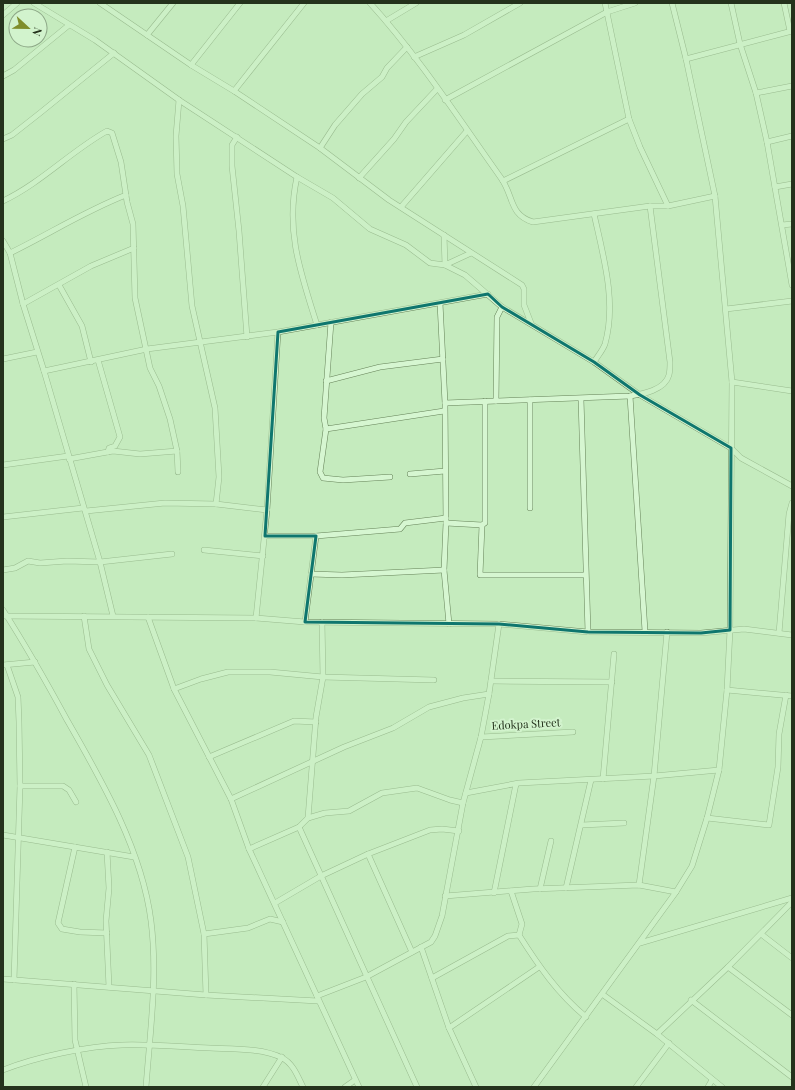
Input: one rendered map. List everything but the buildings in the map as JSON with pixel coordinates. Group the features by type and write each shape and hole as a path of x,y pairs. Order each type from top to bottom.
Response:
{"street":[{"path":"3,15 17,3"},
{"path":"34,3 114,53 179,100 297,177 333,198 370,229 406,245 430,263 444,265 465,275 502,307 594,362 640,395 731,448 741,458 792,486"},
{"path":"147,34 173,3"},
{"path":"191,65 240,3"},
{"path":"234,90 304,3"},
{"path":"370,3 386,20 407,47 503,181 517,214 523,219 533,222 650,206 668,206 715,196"},
{"path":"386,20 416,3"},
{"path":"414,57 464,35 520,3"},
{"path":"605,3 629,119 640,147 668,206"},
{"path":"445,100 607,12 635,3"},
{"path":"534,1087 676,892 692,866 707,818 719,770 727,690 730,630 732,382 715,196 686,59 672,3"},
{"path":"731,3 740,44 756,93 767,142 792,285"},
{"path":"686,59 791,31 784,3"},
{"path":"103,4 191,65 234,90 320,148 401,207 522,285 524,289 524,305 531,323"},
{"path":"3,76 14,70 69,25"},
{"path":"320,148 335,125 362,94 382,77 387,68 407,47"},
{"path":"3,139 12,135 114,53"},
{"path":"756,93 792,86"},
{"path":"360,178 394,139 406,122 437,89"},
{"path":"179,100 176,136 177,174 183,206 192,306 215,408 219,477 216,504"},
{"path":"503,181 629,119"},
{"path":"3,201 46,175 90,141 109,131 112,133 121,162 126,195 133,224 136,298 150,368 159,386 170,419 177,451 178,472"},
{"path":"401,207 467,131"},
{"path":"767,142 792,136"},
{"path":"237,137 232,145 232,166 240,231 247,337"},
{"path":"297,177 292,198 294,237 300,270 317,325"},
{"path":"775,187 792,184"},
{"path":"10,253 43,237 74,217 126,195"},
{"path":"445,403 630,396 640,395 660,387 669,376 670,362 650,206"},
{"path":"594,214 606,272 610,316 604,345 594,362"},
{"path":"782,225 792,224"},
{"path":"444,235 444,265"},
{"path":"4,245 10,253 37,352 44,370 68,457 85,509 113,616"},
{"path":"23,304 91,266 134,248"},
{"path":"786,249 792,249"},
{"path":"444,265 471,253"},
{"path":"59,285 82,326 91,362"},
{"path":"44,370 91,362 147,349 278,332 488,294"},
{"path":"726,309 792,301"},
{"path":"440,303 445,403 446,521 444,570 449,624"},
{"path":"496,401 497,317 502,307"},
{"path":"331,322 324,418 326,429 320,472 323,478 343,480 390,477"},
{"path":"256,618 267,510 278,332"},
{"path":"3,359 37,352"},
{"path":"326,381 380,367 443,359"},
{"path":"98,360 120,437 115,446 109,448 108,452"},
{"path":"732,382 792,391"},
{"path":"630,396 645,631"},
{"path":"581,399 585,575 588,632"},
{"path":"530,400 530,508"},
{"path":"484,401 485,523 482,525 480,574 585,575"},
{"path":"326,429 444,411"},
{"path":"3,465 108,452 152,454 177,451"},
{"path":"410,474 445,471"},
{"path":"3,516 165,503 216,504 267,510"},
{"path":"779,633 789,514 792,503"},
{"path":"265,536 316,536 400,529 405,523 446,521 482,525"},
{"path":"305,622 316,536"},
{"path":"204,550 262,556"},
{"path":"3,570 15,568 28,562 100,562 172,554"},
{"path":"311,574 342,575 444,570"},
{"path":"3,610 5,616 35,662 101,779 144,882 151,920 154,957 146,1087"},
{"path":"5,616 256,618 305,622 499,624 588,632 645,631 701,633 744,629 792,635"},
{"path":"84,616 89,649 107,686 149,755 174,817 188,857 204,934 206,995"},
{"path":"148,617 174,689 231,799 249,849 359,1087"},
{"path":"308,818 316,722 323,677 322,622"},
{"path":"3,980 74,984 206,995 318,999 366,977 431,942 435,936 442,916 444,896 459,831 463,803 481,736 489,694 499,624"},
{"path":"639,885 654,776 666,632"},
{"path":"603,779 614,654"},
{"path":"14,980 20,786 18,697 5,665 35,662"},
{"path":"174,689 201,679 228,672 270,672 323,677 434,680"},
{"path":"491,681 612,682"},
{"path":"727,690 792,696"},
{"path":"231,799 344,747 394,728 429,707 462,698 489,694"},
{"path":"707,818 769,825 786,695"},
{"path":"209,758 294,721 316,722"},
{"name":"Edokpa Street","path":"481,736 573,732"},
{"path":"466,792 516,784 654,776 719,770"},
{"path":"566,888 582,826 591,780"},
{"path":"494,893 516,784"},
{"path":"20,786 63,786 69,790 76,802"},
{"path":"249,849 299,827 308,818 324,813 349,811 382,793 417,788 463,803"},
{"path":"582,826 624,823"},
{"path":"299,827 417,1087"},
{"path":"275,903 321,876 368,854 430,830 442,829 459,831"},
{"path":"3,835 134,857"},
{"path":"540,889 551,841"},
{"path":"75,847 58,923 62,929 80,932 107,933"},
{"path":"107,852 109,987"},
{"path":"368,854 412,952"},
{"path":"444,896 540,889 639,885 676,892"},
{"path":"511,892 522,924 519,935 539,967 571,1004 586,1017"},
{"path":"639,943 792,898"},
{"path":"657,1034 691,1000 728,967 792,902"},
{"path":"204,934 248,928 270,919 283,922"},
{"path":"761,934 792,958"},
{"path":"432,978 508,936 519,935"},
{"path":"421,947 449,1028 476,1087"},
{"path":"449,1028 539,967"},
{"path":"728,967 792,1015"},
{"path":"74,984 75,1040 86,1087"},
{"path":"602,994 657,1034 722,1087"},
{"path":"691,1000 792,1077"},
{"path":"636,1087 668,1043"},
{"path":"3,1070 103,1046 149,1045 254,1051 282,1057 292,1067 303,1087"},
{"path":"263,1087 282,1057"},
{"path":"345,1087 355,1080"},
{"path":"708,1087 712,1080"}],"highlighted area":[{"path":"488,294 502,307 594,362 640,395 731,448 730,630 701,633 588,632 499,624 305,622 316,536 265,536 278,332"}]}
